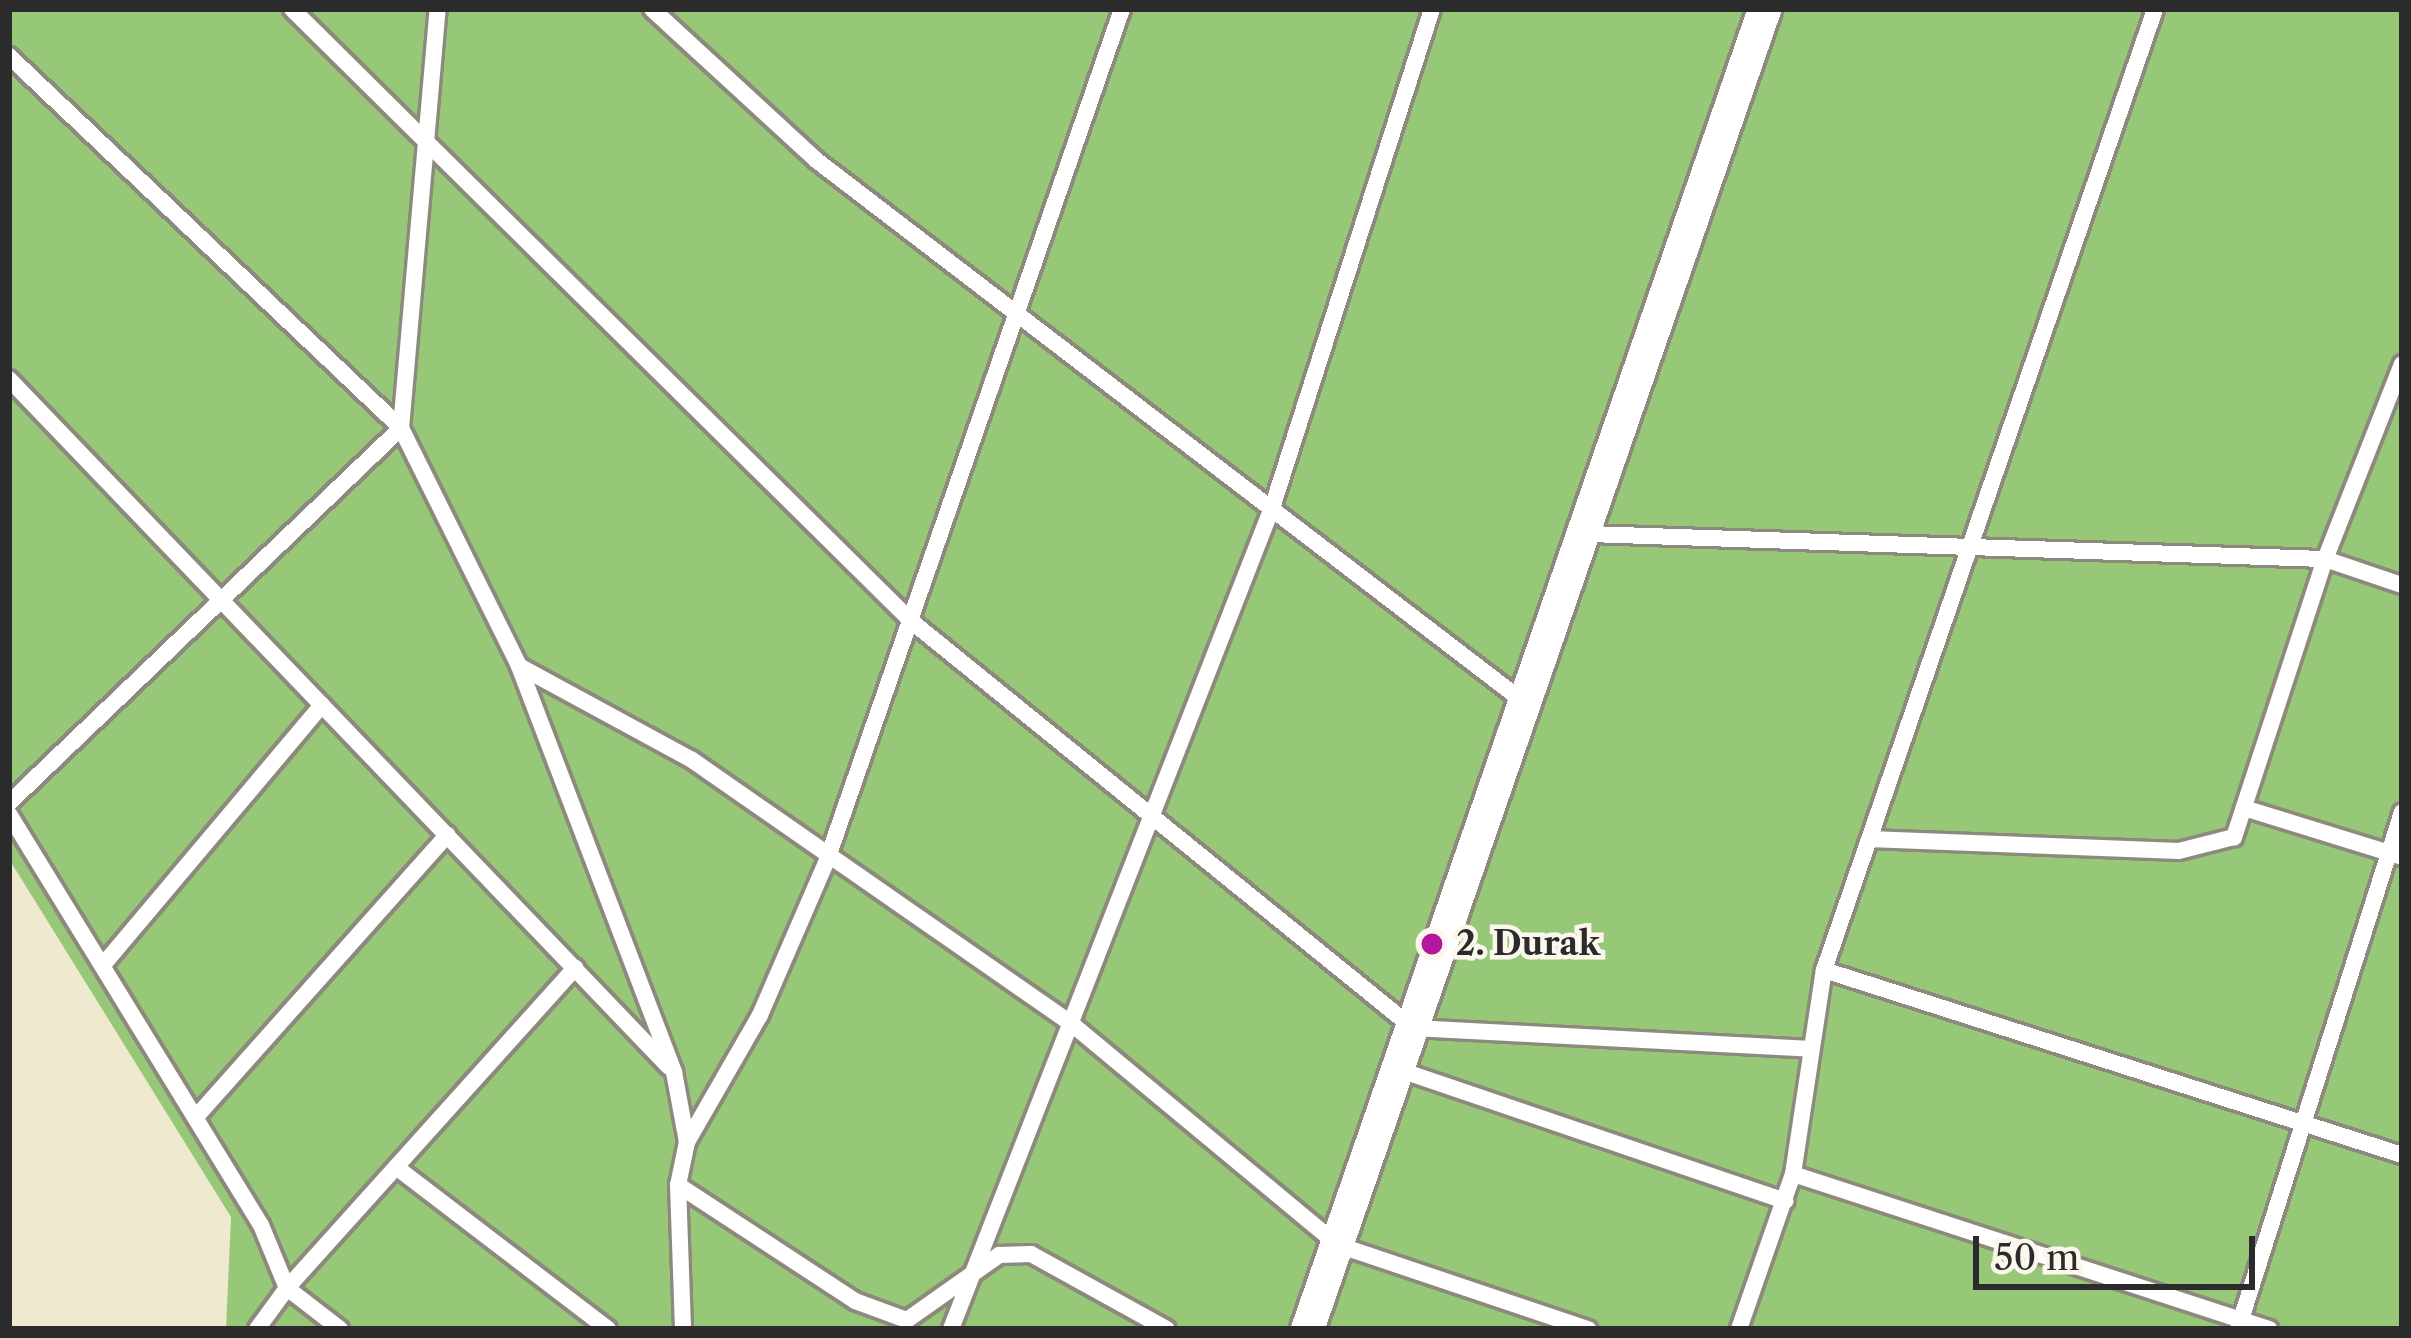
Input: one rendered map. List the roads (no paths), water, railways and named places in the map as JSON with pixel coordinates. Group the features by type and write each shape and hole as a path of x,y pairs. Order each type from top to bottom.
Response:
{"street":[{"path":"1307,1329 1531,707 1764,9"}],"lane":[{"path":"292,9 911,622 1413,1028 1810,1049"},
{"path":"9,803 401,428 432,148 438,9"},
{"path":"652,9 816,160 1531,707"},
{"path":"683,1329 678,1185 687,1142 760,1015 827,860 1121,9"},
{"path":"951,1329 1154,821 1272,508 1432,9"},
{"path":"1739,1329 1793,1174 1824,970 2155,9"},
{"path":"9,56 401,428 519,667 674,1072 687,1142"},
{"path":"1869,839 2207,850 2234,837 2325,559 2402,364"},
{"path":"9,379 674,1072"},
{"path":"1589,533 2325,559 2402,585"},
{"path":"519,667 692,760 827,860 1073,1025 1338,1245 1588,1329"},
{"path":"103,965 322,705"},
{"path":"2244,808 2396,855"},
{"path":"2240,1324 2303,1123 2396,855 2402,812"},
{"path":"9,814 196,1117 287,1288 340,1329"},
{"path":"196,1117 447,836"},
{"path":"257,1329 287,1288 575,968"},
{"path":"1824,970 2402,1155"},
{"path":"1403,1071 1785,1202"},
{"path":"396,1167 608,1329"},
{"path":"1793,1174 2240,1324 2270,1329"},
{"path":"678,1185 907,1320 965,1289 999,1256 1031,1254 1167,1329"},
{"path":"1119,1329 1126,1310"}],"place":[{"name":"2. Durak","path":"1432,944"}]}
